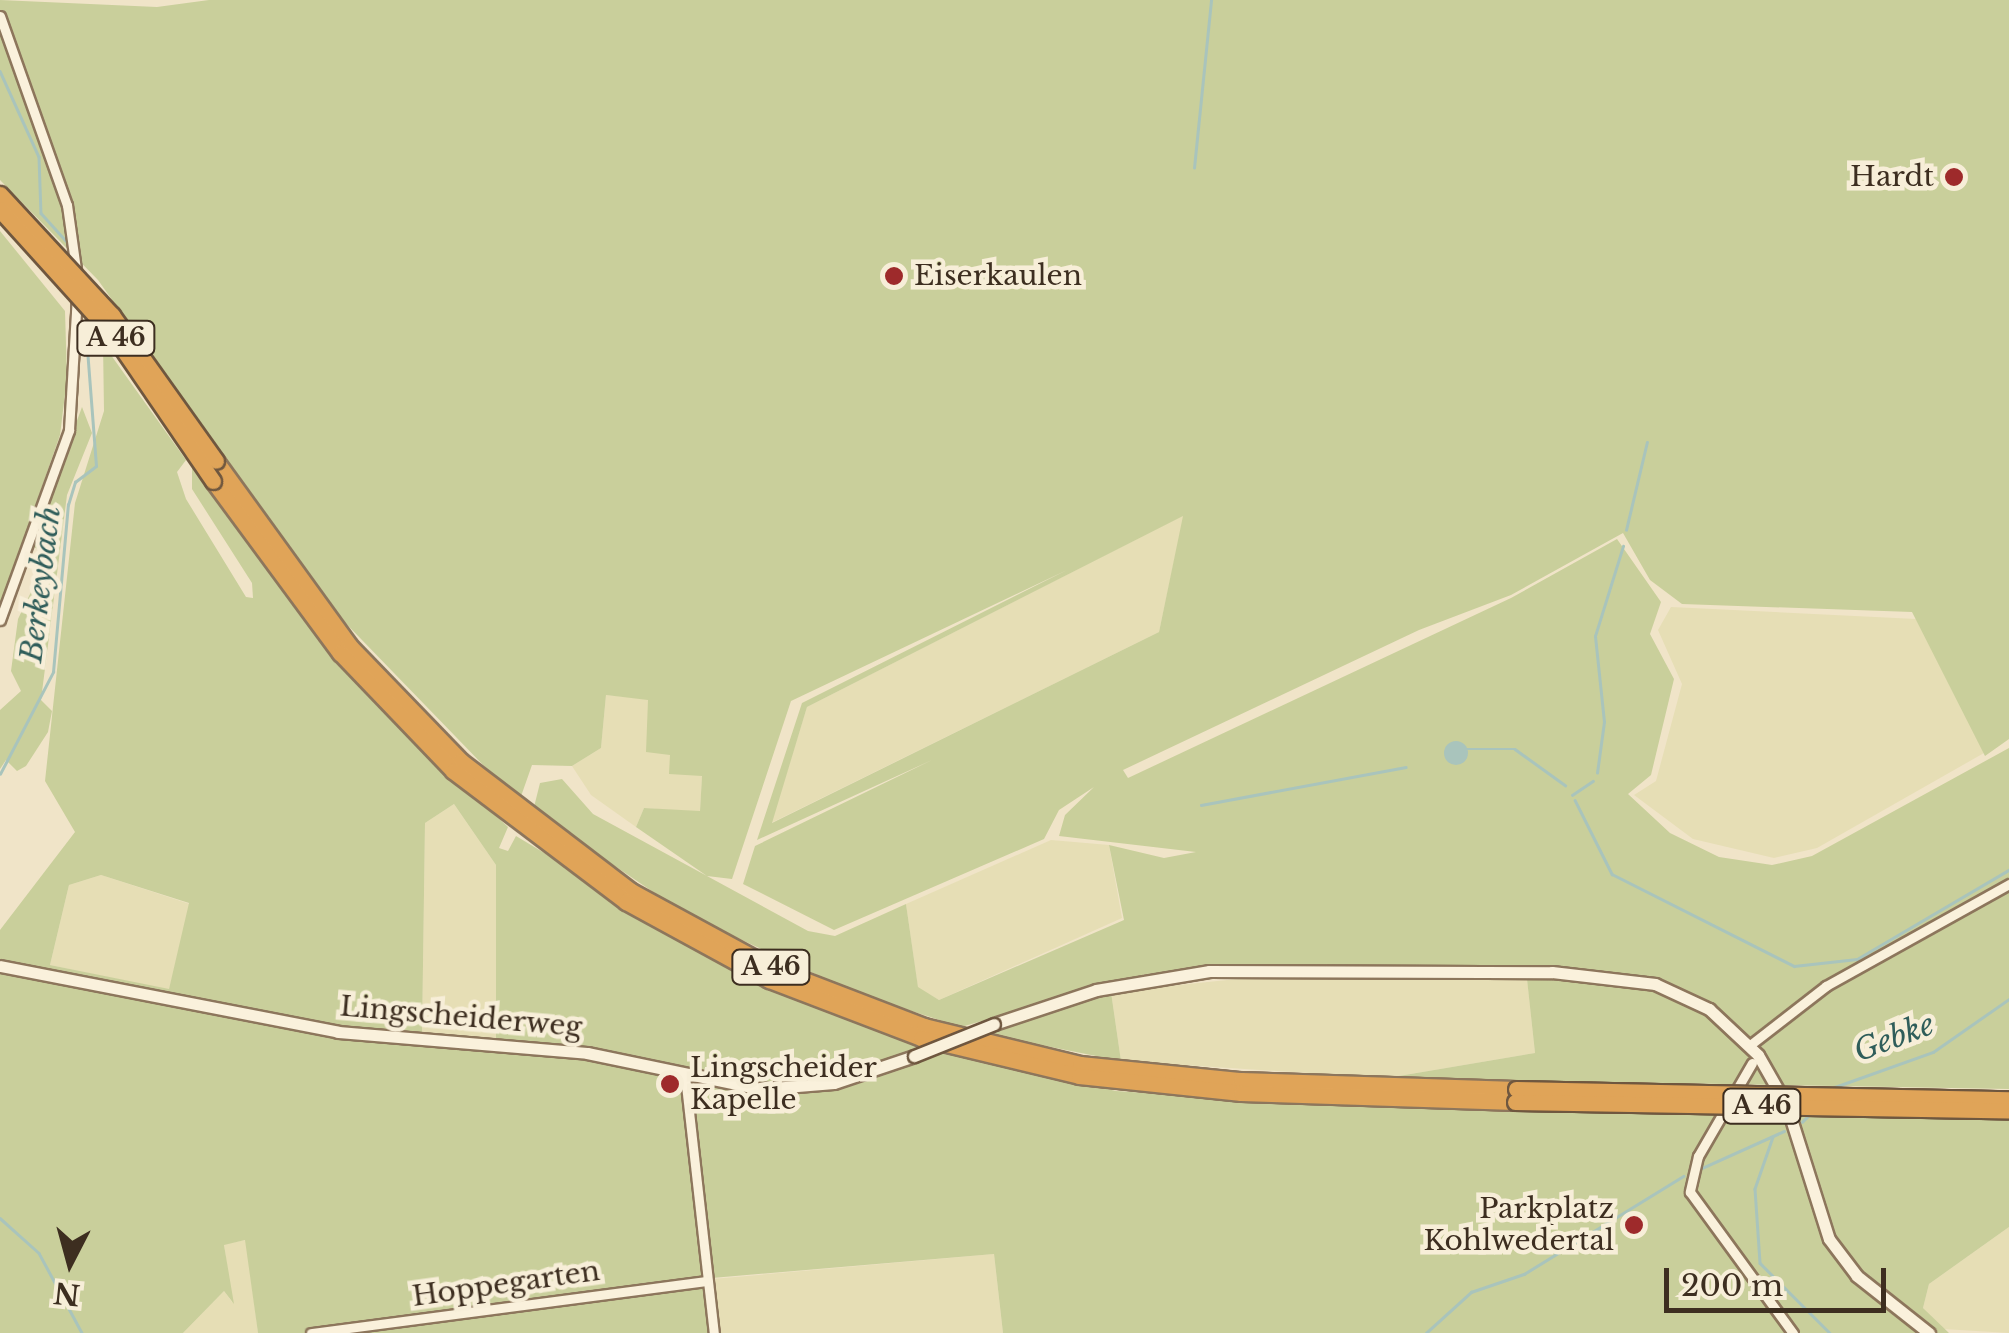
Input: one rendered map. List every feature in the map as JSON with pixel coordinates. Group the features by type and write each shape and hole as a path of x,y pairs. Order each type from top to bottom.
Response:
{"highway":[{"name":"A 46","path":"0,194 112,315 349,645 460,761 631,891 773,968 924,1026 1080,1064 1223,1080 1516,1096 2009,1111"},
{"name":"A 46","path":"0,210 113,335 213,481 340,653 453,770 610,892 769,980 920,1038 1079,1076 1258,1094 2009,1099"}],"street":[{"path":"0,16 67,206 77,306 69,430 0,620"},
{"path":"1929,1333 1857,1276 1828,1239 1787,1106 1750,1045 1826,986 2009,884"},
{"name":"Lingscheiderweg","path":"0,966 338,1032 559,1049 685,1076 796,1089 914,1056 994,1024 1179,974 1552,972 1665,987 1750,1045"},
{"path":"1752,1063 1698,1156 1690,1192 1793,1333"},
{"path":"685,1076 714,1333"},
{"name":"Hoppegarten","path":"311,1333 706,1280"}],"shaded area":[{"path":"1184,515 1159,632 771,823 807,707"},
{"path":"1671,607 1916,619 1984,753 1817,848 1774,858 1693,839 1634,795 1656,781 1682,684 1658,630"},
{"path":"606,695 649,699 670,755 702,776 700,812 644,808 636,827 591,795 572,766 601,748"},
{"path":"454,804 496,865 496,1039 422,1036 425,823"},
{"path":"1051,840 1109,845 1122,918 939,1000 918,988 906,904"},
{"path":"101,875 190,904 169,990 50,965 69,885"},
{"path":"1266,976 1527,978 1535,1053 1387,1078 1121,1061 1111,992"},
{"path":"2009,1227 2009,1333 1943,1329 1923,1308 1929,1284"},
{"path":"246,1240 258,1333 183,1333 224,1291 232,1302 224,1244"},
{"path":"994,1254 1003,1333 719,1333 712,1279"}],"green space":[{"path":"0,0 157,7 209,0 2009,0 2009,739 1985,756 1912,612 1682,604 1650,580 1623,533 1511,595 1419,630 1123,770 1128,778 1511,598 1617,539 1661,602 1650,634 1674,679 1651,775 1628,794 1670,833 1719,857 1772,865 1812,856 2009,748 2009,1089 1387,1078 1535,1053 1527,979 1328,976 1327,964 1146,974 961,1027 856,993 686,914 533,811 540,783 562,779 593,814 808,931 835,936 906,904 918,987 939,1000 1124,920 1109,845 1164,858 1196,852 1059,836 1065,815 1094,787 1059,810 1044,839 834,930 743,884 755,846 932,760 757,840 802,703 1067,570 791,701 732,879 707,876 636,827 644,808 700,811 702,776 669,774 670,755 646,752 648,700 606,695 601,748 572,766 532,765 519,802 330,607 98,280 0,180","holes":["1183,516 1159,632 772,823 807,707"]},
{"path":"0,231 65,311 67,378 60,435 0,608"},
{"path":"103,344 186,460 177,472 186,499 246,597 253,598 252,583 192,489 192,467 376,705 508,827 499,848 508,851 516,836 771,989 921,1045 903,1054 946,1053 1116,1091 1322,1105 2009,1116 2009,1227 1929,1284 1923,1308 1949,1333 1003,1333 994,1254 712,1278 719,1333 258,1333 245,1240 224,1245 234,1304 224,1291 183,1333 0,1333 0,930 75,832 45,781 75,503 104,411","holes":["454,804 496,865 496,1039 422,1036 425,823","101,875 189,903 169,989 50,965 69,885"]},
{"path":"82,407 92,433 67,495 41,700 52,711 48,732 26,766 17,771 6,760 0,769 0,710 21,691 11,671 18,619 43,567 43,551 31,546"},
{"path":"1111,992 1121,1061 986,1034 1073,1002"}],"water":[{"path":"1456,741 1465,744 1465,762 1456,765 1447,762 1444,753 1447,744"}],"waterway":[{"path":"1194,168 1211,0"},
{"name":"Berkeybach","path":"0,71 39,157 41,213 68,243"},
{"name":"Berkeybach","path":"0,774 53,672 68,505 75,482 96,466 86,337"},
{"path":"1626,530 1647,442"},
{"path":"1597,773 1604,722 1595,636 1623,546"},
{"path":"1466,749 1515,749 1565,785"},
{"path":"1201,805 1406,767"},
{"path":"1572,795 1593,781"},
{"path":"1575,800 1612,874 1794,966 1857,959 2009,870"},
{"name":"Gebke","path":"1832,1088 1933,1052 2009,999"},
{"name":"Gebke","path":"1802,1122 1811,1113"},
{"path":"1700,1169 1784,1131"},
{"path":"1773,1137 1755,1189 1760,1263 1830,1333"},
{"path":"1426,1333 1471,1292 1524,1274 1683,1176"},
{"name":"Berkeybach","path":"0,1218 39,1253 82,1333"}],"place":[{"name":"Hardt","path":"1954,177"},
{"name":"Eiserkaulen","path":"894,276"},
{"name":"Lingscheider Kapelle","path":"670,1084"},
{"name":"Parkplatz Kohlwedertal","path":"1634,1225"}]}
